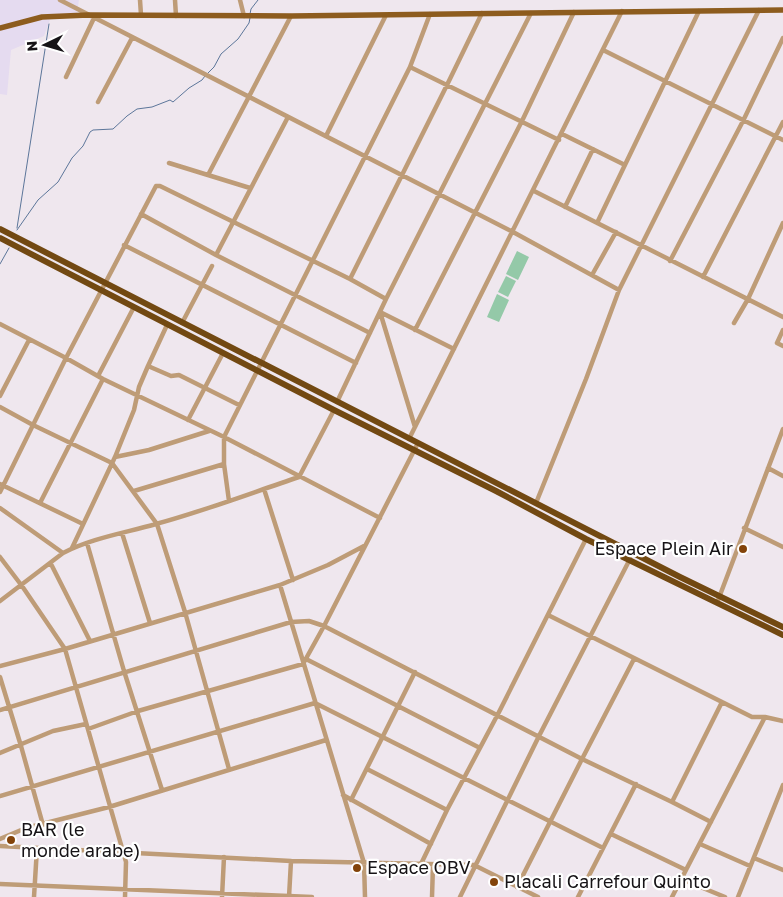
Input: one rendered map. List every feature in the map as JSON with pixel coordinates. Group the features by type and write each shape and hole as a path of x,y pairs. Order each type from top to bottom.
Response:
{"highway":[{"path":"0,229 633,553 783,627"},
{"path":"0,238 586,539 783,635"}],"main road":[{"path":"0,28 42,17 783,10"}],"street":[{"path":"60,0 402,174 619,290"},
{"path":"140,0 141,16"},
{"path":"175,0 176,16"},
{"path":"240,0 244,16"},
{"path":"536,503 619,290 759,10"},
{"path":"409,439 622,11"},
{"path":"597,222 699,11"},
{"path":"415,330 522,121 574,12"},
{"path":"350,279 482,13"},
{"path":"337,402 386,299 531,13"},
{"path":"229,501 224,464 224,438 410,67 430,14"},
{"path":"326,136 386,15"},
{"path":"66,77 91,16"},
{"path":"208,175 291,16"},
{"path":"98,102 132,38"},
{"path":"670,260 743,121 783,38"},
{"path":"603,50 783,140"},
{"path":"410,67 559,140"},
{"path":"216,255 288,117"},
{"path":"702,277 783,122"},
{"path":"562,134 625,165"},
{"path":"565,207 593,150"},
{"path":"169,163 250,188"},
{"path":"0,492 2,484 152,190 158,186 350,279 386,299"},
{"path":"534,191 783,317"},
{"path":"141,214 216,255 370,332"},
{"path":"734,323 748,299 783,223"},
{"path":"592,275 616,232"},
{"path":"124,246 356,363"},
{"path":"182,323 212,266"},
{"path":"98,376 134,307"},
{"path":"380,312 454,349"},
{"path":"380,312 415,427"},
{"path":"0,324 103,379 224,438 380,518"},
{"path":"72,548 115,457 134,410 148,366 167,324"},
{"path":"783,330 777,343 783,346"},
{"path":"0,396 29,340"},
{"path":"188,420 223,353"},
{"path":"148,366 172,376 179,375 239,405"},
{"path":"40,503 103,379"},
{"path":"0,407 112,463 157,524 185,612 229,769"},
{"path":"0,601 72,548 157,524 299,477 334,410"},
{"path":"717,603 783,429"},
{"path":"115,457 150,450 209,432"},
{"path":"304,662 418,443"},
{"path":"134,491 224,464"},
{"path":"768,468 783,476"},
{"path":"2,484 82,524"},
{"path":"264,489 292,580"},
{"path":"0,508 64,553"},
{"path":"744,528 783,547"},
{"path":"122,533 150,623"},
{"path":"420,864 586,539"},
{"path":"87,543 124,671 162,790"},
{"path":"0,666 65,649 280,585 328,565 365,545"},
{"path":"460,897 539,736 633,553"},
{"path":"0,557 65,649 126,862 125,897"},
{"path":"51,564 90,641"},
{"path":"280,585 364,863 364,897"},
{"path":"548,615 752,717 765,717 783,721"},
{"path":"0,710 291,622 309,621 324,626 498,714 582,759 711,822"},
{"path":"518,887 634,659"},
{"path":"88,730 138,711 304,662 480,748"},
{"path":"351,800 415,672"},
{"path":"0,677 43,825"},
{"path":"0,796 315,702 603,848"},
{"path":"672,802 722,702"},
{"path":"672,897 765,717"},
{"path":"0,753 54,732 86,724"},
{"path":"0,839 26,828 110,807 326,740"},
{"path":"367,769 447,810"},
{"path":"578,897 636,784"},
{"path":"738,897 783,785"},
{"path":"343,795 431,844"},
{"path":"610,834 686,870"},
{"path":"700,844 750,866"},
{"path":"0,846 291,861 474,866 518,887 527,895 538,897"},
{"path":"34,897 37,848"},
{"path":"222,895 224,857"},
{"path":"754,858 783,870"},
{"path":"289,897 291,861"},
{"path":"432,897 433,865"},
{"path":"681,879 725,897"},
{"path":"0,884 222,895 312,897"}],"shaded area":[{"path":"0,0 79,0 77,13 51,17 44,36 11,50 7,95 0,94"}],"green space":[{"path":"517,251 529,257 518,280 506,274"},
{"path":"506,276 516,281 508,297 498,292"},
{"path":"497,294 509,300 499,322 487,317"}],"waterway":[{"path":"250,14 251,9 258,0"},
{"path":"208,73 214,67 221,54 238,39 249,23 250,18"},
{"path":"17,228 49,24"},
{"path":"17,230 38,200 58,182 72,158 83,146 90,132 93,130 113,129 137,109 152,107 170,100 173,102 205,76"},
{"path":"0,264 9,248"}],"place":[{"name":"Espace Plein Air","path":"743,549"},
{"name":"BAR (le monde arabe)","path":"11,840"},
{"name":"Espace OBV","path":"357,868"},
{"name":"Placali Carrefour Quinto","path":"494,882"}]}
